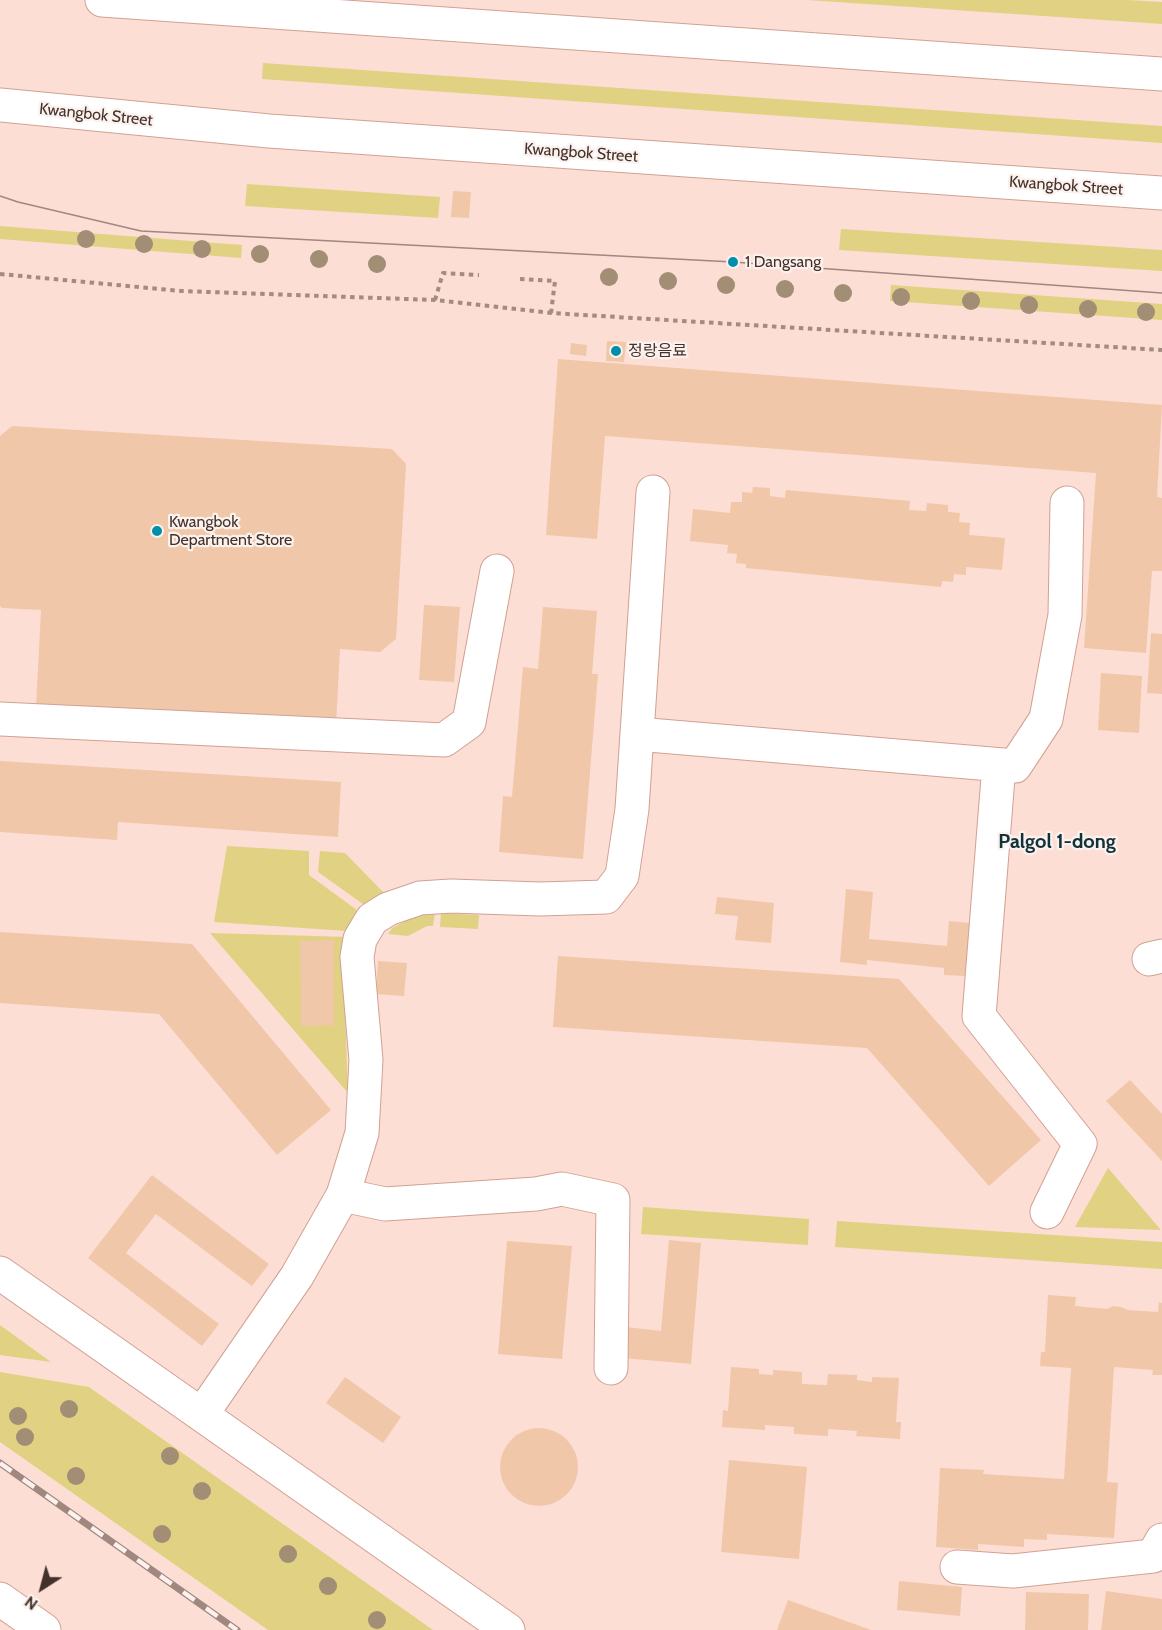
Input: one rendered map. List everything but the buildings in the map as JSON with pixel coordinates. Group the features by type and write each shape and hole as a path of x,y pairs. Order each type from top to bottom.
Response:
{"main road":[{"path":"102,0 1162,74"},
{"path":"248,0 278,13"},
{"name":"Kwangbok Street","path":"0,105 281,132 1162,193"},
{"path":"202,1414 297,1276 343,1195 362,1133 366,1060 357,957 360,939 372,919 388,909 420,898 451,896 540,899 606,897 622,876 632,809 653,492"},
{"path":"637,734 1015,766 1046,719 1065,615 1067,503"},
{"path":"0,719 444,740 469,722 497,571"},
{"path":"999,765 979,1016 1080,1144 1047,1212"},
{"path":"343,1195 385,1204 536,1194 562,1189 613,1200 611,1368"},
{"path":"0,1273 508,1630"},
{"path":"957,1567 1013,1571 1153,1556 1162,1540"},
{"path":"0,1599 44,1630"}],"path":[{"path":"435,300 443,273 479,275"},
{"path":"0,274 182,291 435,300 551,313 1162,350"},
{"path":"520,279 555,281 551,313"}],"shaded area":[{"path":"807,0 1127,0 1162,2 1162,24"},
{"path":"263,63 1162,126 1162,143 262,79"},
{"path":"247,184 440,197 438,218 245,206"},
{"path":"0,226 242,245 241,258 0,239"},
{"path":"841,229 1162,250 1162,271 839,250"},
{"path":"891,285 1162,304 1162,320 890,301"},
{"path":"227,846 309,851 309,875 361,913 347,931 214,922"},
{"path":"320,851 345,853 387,896 367,907 318,872"},
{"path":"421,913 435,913 433,926 427,926 408,936 388,934 392,928"},
{"path":"441,913 479,915 478,929 440,927"},
{"path":"210,933 349,937 345,1009 348,1093"},
{"path":"1108,1168 1161,1230 1075,1227"},
{"path":"643,1207 809,1219 808,1245 641,1234"},
{"path":"837,1221 1162,1242 1162,1269 835,1247"},
{"path":"0,1325 51,1362 0,1355"},
{"path":"0,1372 89,1387 433,1630 268,1630 0,1442"}],"tram line":[{"path":"0,196 141,231 733,262 1162,293"}],"railway":[{"path":"0,1463 237,1630"}],"place":[{"name":"1 Dangsang","path":"733,262"},
{"name":"정랑음료","path":"616,351"},
{"name":"Kwangbok Department Store","path":"157,531"}],"district":[{"name":"Palgol 1-dong","path":"1057,842"}]}
